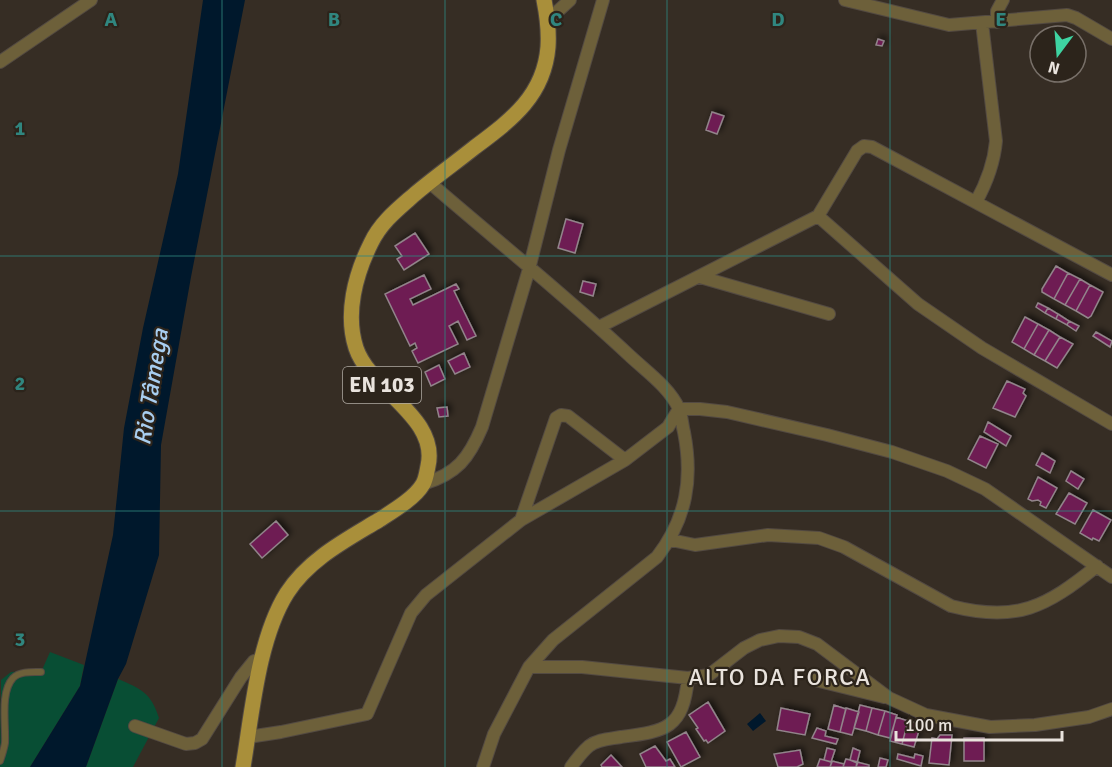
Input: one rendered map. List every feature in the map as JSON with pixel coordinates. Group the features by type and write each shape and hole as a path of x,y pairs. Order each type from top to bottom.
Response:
{"main road":[{"name":"EN 103","path":"423,484 429,462 428,442 417,421 370,372 356,350 350,322 353,298 372,242 388,217 512,118 535,90 548,48 544,0"},
{"path":"243,767 262,659 274,619 288,592 308,568 334,547 401,506 423,484"}],"street":[{"path":"0,62 91,0"},
{"path":"547,21 570,0"},
{"path":"423,484 452,472 461,464 476,441 487,413 603,0"},
{"path":"845,0 949,25 1067,15 1107,37"},
{"path":"997,22 997,11 1003,0"},
{"path":"976,202 994,161 996,141 982,23"},
{"path":"599,327 818,216 857,151 864,146 873,147 1112,275"},
{"path":"429,182 599,327 663,386 679,409 687,451 688,487 682,513 670,540 657,556 553,640 529,667 494,734 483,767"},
{"path":"818,216 918,304 982,348 1112,424"},
{"path":"700,277 829,314"},
{"path":"248,737 367,714 411,613 426,595 521,520 625,460 668,427 679,409"},
{"path":"679,409 727,412 827,435 892,452 947,471 985,489 1112,577"},
{"path":"521,520 556,418 561,415 568,416 625,460"},
{"path":"670,540 695,545 768,535 819,538 844,547 951,606 970,611 1000,614 1036,607 1065,592 1097,566"},
{"path":"529,667 582,667 688,678 709,675 744,648 760,640 779,636 799,637 817,644 889,698"},
{"path":"135,726 186,744 195,743 202,739 254,661 262,659"},
{"path":"571,767 590,745 603,740 656,733 670,725 681,712 688,678"},
{"path":"815,680 889,698 926,715 990,727 1035,725 1089,717 1112,708"}],"lane":[{"path":"0,761 5,744 4,699 9,683 20,674 41,672"}],"green space":[{"path":"50,652 84,665 80,686 30,767 0,767 1,680 11,672 42,670"},
{"path":"118,679 149,697 159,718 133,767 86,767"}],"water":[{"name":"Rio Tâmega","path":"203,0 245,0 161,445 159,555 126,664 118,679 86,767 30,767 80,686 113,535 124,428 143,328 178,174"},
{"path":"760,713 766,721 753,731 747,724"}],"building":[{"path":"878,39 884,41 882,46 876,45"},
{"path":"712,112 724,116 717,134 706,130"},
{"path":"566,219 583,224 575,253 558,248"},
{"path":"415,233 429,254 404,270 397,259 402,256 395,246"},
{"path":"1056,266 1068,273 1054,299 1042,292 1042,289"},
{"path":"1068,273 1080,279 1065,305 1054,299"},
{"path":"424,275 431,289 410,299 413,305 456,284 459,289 454,291 476,336 467,340 458,321 449,326 458,344 418,363 412,351 417,348 415,343 410,346 385,294"},
{"path":"1080,279 1090,285 1076,311 1065,305"},
{"path":"583,281 596,284 593,296 580,292"},
{"path":"1090,285 1103,292 1088,318 1076,311"},
{"path":"1038,303 1048,308 1045,313 1036,307"},
{"path":"1048,308 1058,314 1056,319 1045,313"},
{"path":"1058,314 1069,321 1067,325 1056,319"},
{"path":"1025,317 1038,324 1024,349 1012,342"},
{"path":"1069,321 1079,326 1076,331 1067,325"},
{"path":"1038,324 1049,330 1034,355 1024,349"},
{"path":"1049,330 1060,337 1045,361 1034,355"},
{"path":"1096,332 1112,341 1110,347 1093,336"},
{"path":"1060,337 1073,344 1057,368 1045,361"},
{"path":"464,353 470,367 455,374 448,361"},
{"path":"439,365 445,379 431,386 425,372"},
{"path":"1007,381 1025,389 1023,393 1026,396 1015,417 993,408"},
{"path":"447,407 448,416 439,417 437,408"},
{"path":"988,422 1011,436 1006,446 984,432"},
{"path":"980,436 998,444 986,468 968,459"},
{"path":"1042,453 1055,461 1050,473 1036,465"},
{"path":"1071,471 1084,479 1078,489 1066,481"},
{"path":"1038,477 1057,488 1046,508 1040,505 1041,502 1038,500 1028,499"},
{"path":"1069,493 1087,503 1075,524 1056,514"},
{"path":"1093,510 1111,520 1099,541 1080,533"},
{"path":"276,521 288,535 262,558 250,544"},
{"path":"708,702 725,731 708,743 704,741 689,715"},
{"path":"834,705 846,709 840,732 828,729"},
{"path":"860,705 872,708 866,731 854,728"},
{"path":"781,708 810,714 805,735 777,730"},
{"path":"846,708 859,712 852,735 840,732"},
{"path":"872,708 885,711 878,735 866,731"},
{"path":"885,711 897,715 890,738 878,735"},
{"path":"896,717 908,721 902,744 890,741"},
{"path":"908,721 921,724 914,747 902,744"},
{"path":"817,728 826,731 825,736 838,739 836,744 812,738"},
{"path":"686,732 700,757 681,767 667,742"},
{"path":"940,735 952,735 949,765 929,763 932,738 937,739"},
{"path":"964,738 984,738 984,761 964,761"},
{"path":"655,746 666,761 670,759 675,767 646,767 640,754"},
{"path":"827,748 835,750 831,762 824,760"},
{"path":"853,748 860,751 857,763 850,760"},
{"path":"800,750 803,764 797,767 778,767 774,754"},
{"path":"898,754 914,758 915,754 923,756 921,766 897,759"},
{"path":"611,755 622,767 602,767 601,765"},
{"path":"880,758 888,760 886,767 878,767"},
{"path":"820,759 832,762 830,767 817,767"},
{"path":"846,759 858,762 856,767 843,767"},
{"path":"832,761 844,764 843,767 830,767"},
{"path":"857,762 869,765 869,767 856,767"}],"district":[{"name":"ALTO DA FORCA","path":"780,677"}]}
